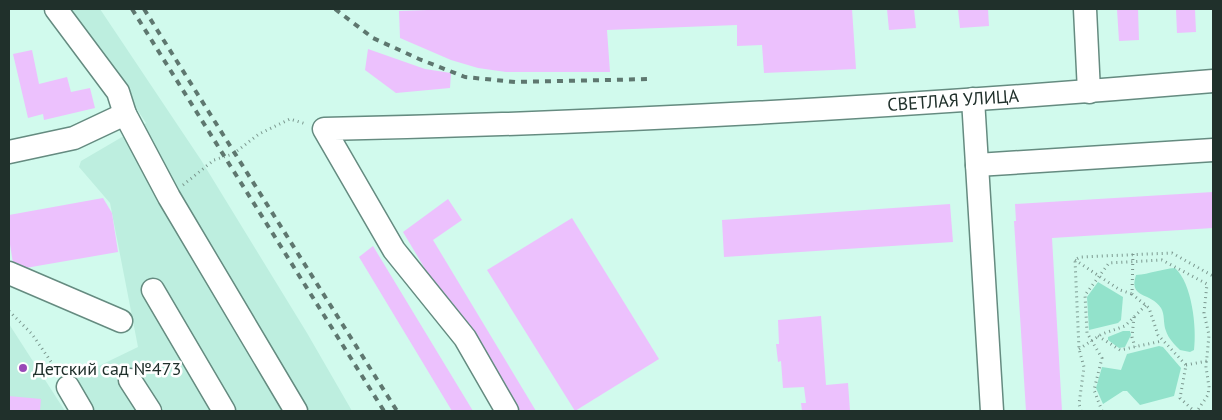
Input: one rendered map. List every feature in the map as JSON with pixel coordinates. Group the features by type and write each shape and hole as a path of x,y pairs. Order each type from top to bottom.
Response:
{"street":[{"path":"56,9 118,92 125,114 169,197 290,409"},
{"path":"1085,9 1089,92"},
{"name":"СВЕТЛАЯ УЛИЦА","path":"324,129 692,118 1089,92 1213,81"},
{"path":"973,99 992,411"},
{"path":"9,152 74,138 125,114"},
{"path":"324,129 394,250 465,338 507,411"},
{"path":"977,165 1213,150"},
{"path":"9,273 121,321"},
{"path":"153,290 224,411"},
{"path":"130,380 150,411"},
{"path":"68,388 82,411"}],"path":[{"path":"169,197 214,160 233,154 259,134 290,119 324,129"},
{"path":"1075,260 1080,257 1172,253 1213,276"},
{"path":"1132,294 1133,254"},
{"path":"1075,260 1120,290 1132,294 1146,304 1162,340 1186,366"},
{"path":"1075,260 1079,349 1084,367 1079,404 1081,411"},
{"path":"1102,411 1094,390 1102,358 1086,328 1085,295 1109,263 1162,260 1207,284 1204,313 1209,341 1207,361 1209,391 1196,411 1180,398 1186,366"},
{"path":"1079,349 1098,336 1125,326 1146,304"},
{"path":"9,311 32,334 68,388"},
{"path":"1134,316 1132,337 1135,348"},
{"path":"1098,336 1120,350 1135,348 1162,340"},
{"path":"1209,341 1213,338"},
{"path":"1186,366 1207,361"}],"shaded area":[{"path":"68,9 100,9 201,160 307,333 352,411 94,411 76,377 138,347 110,203 79,167 81,161 146,123 89,36"},
{"path":"1175,268 1186,284 1192,306 1195,341 1194,350 1190,352 1180,350 1174,344 1166,331 1161,308 1152,299 1138,292 1134,283 1136,275"},
{"path":"1098,282 1123,297 1121,320 1118,323 1089,330 1087,297"},
{"name":"Детский сад №473","path":"9,324 65,411 9,411"},
{"path":"1123,331 1130,331 1131,335 1125,347 1119,348 1108,340 1108,337"},
{"path":"1159,346 1163,347 1181,368 1174,396 1140,405 1127,391 1123,391 1103,404 1096,388 1102,367 1121,370 1127,354"}],"building":[{"path":"456,9 852,9 856,69 764,73 762,45 737,46 737,25 607,30 610,72 506,72 478,68 451,60 400,38 399,11"},
{"path":"887,9 914,9 916,28 889,30"},
{"path":"958,9 988,9 989,26 960,28"},
{"path":"1117,9 1138,9 1139,40 1119,41"},
{"path":"1176,9 1195,9 1196,32 1177,33"},
{"path":"368,49 425,69 451,73 450,88 396,93 365,70"},
{"path":"32,50 39,84 67,77 71,92 90,88 95,108 44,120 43,114 28,118 13,54"},
{"path":"1213,192 1213,228 1052,238 1062,411 1026,411 1014,221 1016,221 1015,204"},
{"path":"103,198 112,213 118,252 14,270 9,238 9,215"},
{"path":"448,199 462,220 433,240 536,411 510,411 403,232"},
{"path":"950,204 953,242 724,257 722,220"},
{"path":"572,218 659,359 575,411 487,270"},
{"path":"373,246 473,411 452,411 359,257"},
{"path":"821,316 826,385 848,383 850,411 802,411 801,403 806,403 804,387 783,388 781,361 778,362 776,344 779,344 778,320"},
{"path":"9,396 41,399 40,411 9,411"}],"railway":[{"path":"132,9 384,411"},
{"path":"144,9 397,411"},
{"path":"335,9 373,38 465,77 515,82 652,79"}],"place":[{"name":"Детский сад №473","path":"23,368"}]}
